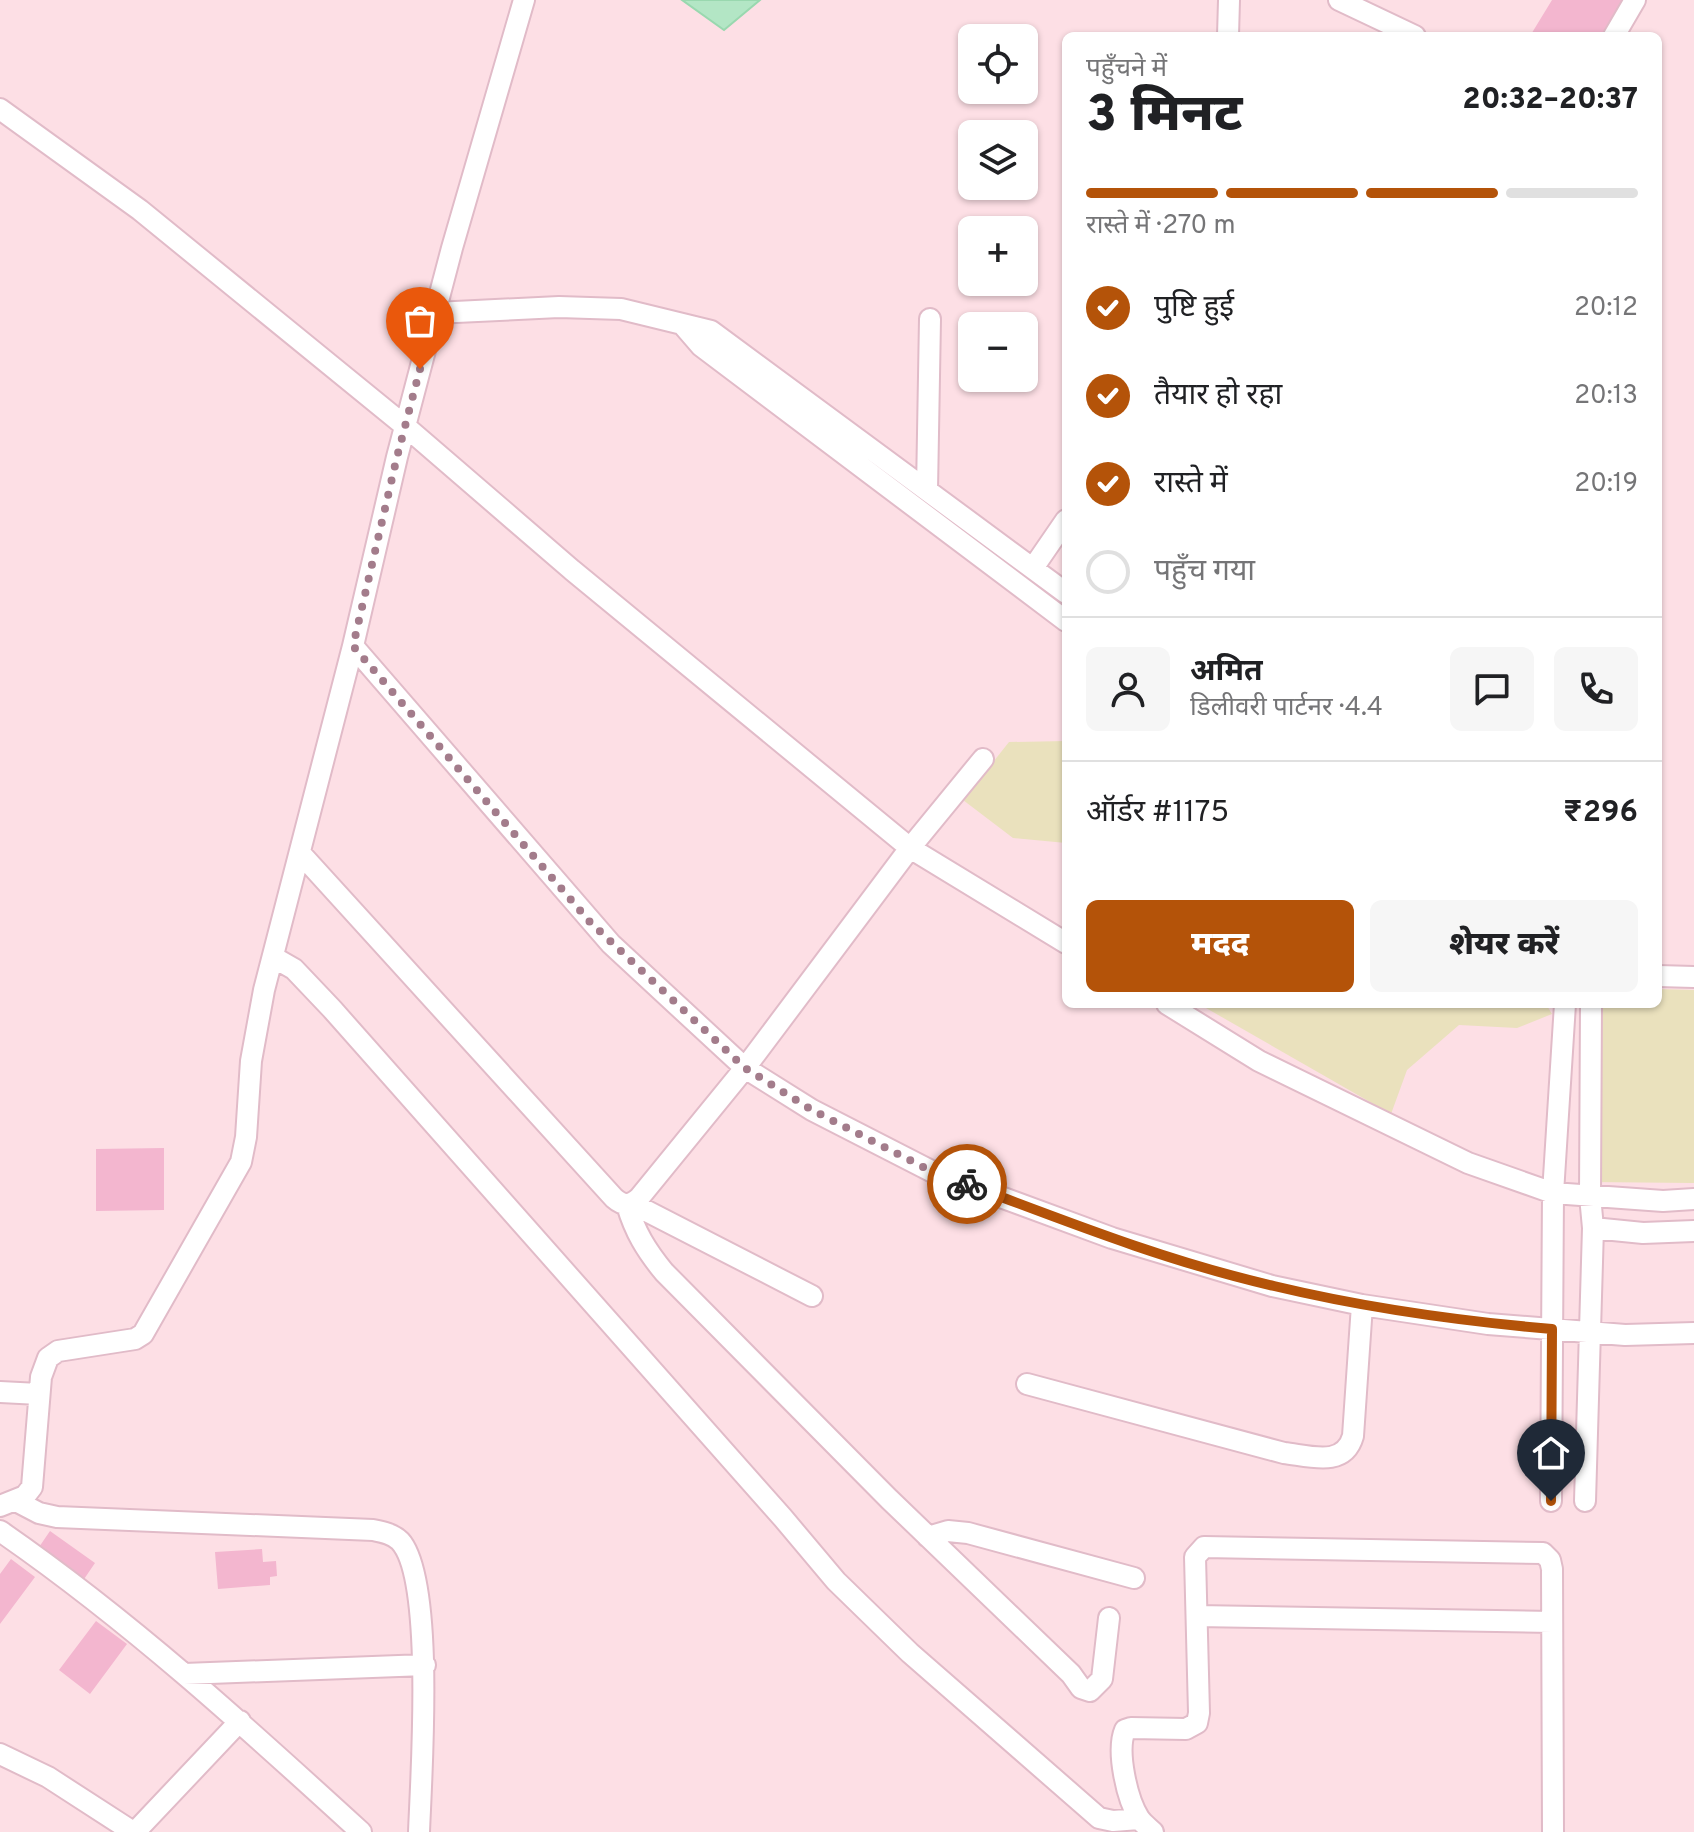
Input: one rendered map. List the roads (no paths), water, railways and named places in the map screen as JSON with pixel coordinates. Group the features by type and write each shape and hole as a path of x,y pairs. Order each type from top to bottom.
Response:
{"street":[{"path":"8,1504 25,1496 32,1487 39,1394 48,1358 58,1351 135,1339 143,1334 235,1174 244,1152 255,1035 273,957 353,646 405,426 524,0"},
{"path":"1228,32 1229,0"},
{"path":"1339,0 1375,27 1397,32"},
{"path":"1616,32 1635,0"},
{"path":"0,109 140,210 405,426 572,570 910,848 1062,941"},
{"path":"435,313 559,307 621,309 711,331 1062,590"},
{"path":"927,490 930,319"},
{"path":"682,324 701,346 1062,618"},
{"path":"1033,568 1062,526"},
{"path":"353,646 590,922 745,1068 812,1110 933,1172 1125,1242 1272,1286 1362,1305 1488,1324 1625,1335 1694,1333"},
{"path":"983,759 910,848 745,1068 630,1204 633,1227 643,1246 664,1272 928,1537 1071,1674 1081,1688 1090,1691 1102,1679 1109,1618"},
{"path":"301,854 614,1198 812,1296"},
{"path":"273,957 294,969 332,1009 836,1581 910,1653 1099,1818 1146,1826"},
{"path":"1662,976 1694,977"},
{"path":"1173,1008 1259,1061 1468,1163 1553,1193 1663,1201 1694,1199"},
{"path":"1551,1501 1553,1193 1565,1008"},
{"path":"1585,1501 1593,1228 1590,1196 1591,1008"},
{"path":"1593,1228 1643,1233 1694,1231"},
{"path":"1027,1384 1284,1453 1327,1458 1341,1455 1350,1448 1353,1436 1362,1305"},
{"path":"0,1392 39,1394"},
{"path":"8,1504 57,1517 357,1529 388,1533 399,1539 411,1561 425,1665 419,1832"},
{"path":"0,1531 184,1674 361,1832"},
{"path":"928,1537 948,1531 968,1533 1134,1578"},
{"path":"1146,1826 1123,1775 1122,1737 1125,1730 1131,1728 1186,1729 1197,1723 1195,1557 1204,1547 1543,1553 1550,1560 1552,1569 1553,1832"},
{"path":"1197,1616 1552,1622"},
{"path":"184,1674 425,1665"},
{"path":"0,1754 48,1777 134,1832 240,1721"}]}
